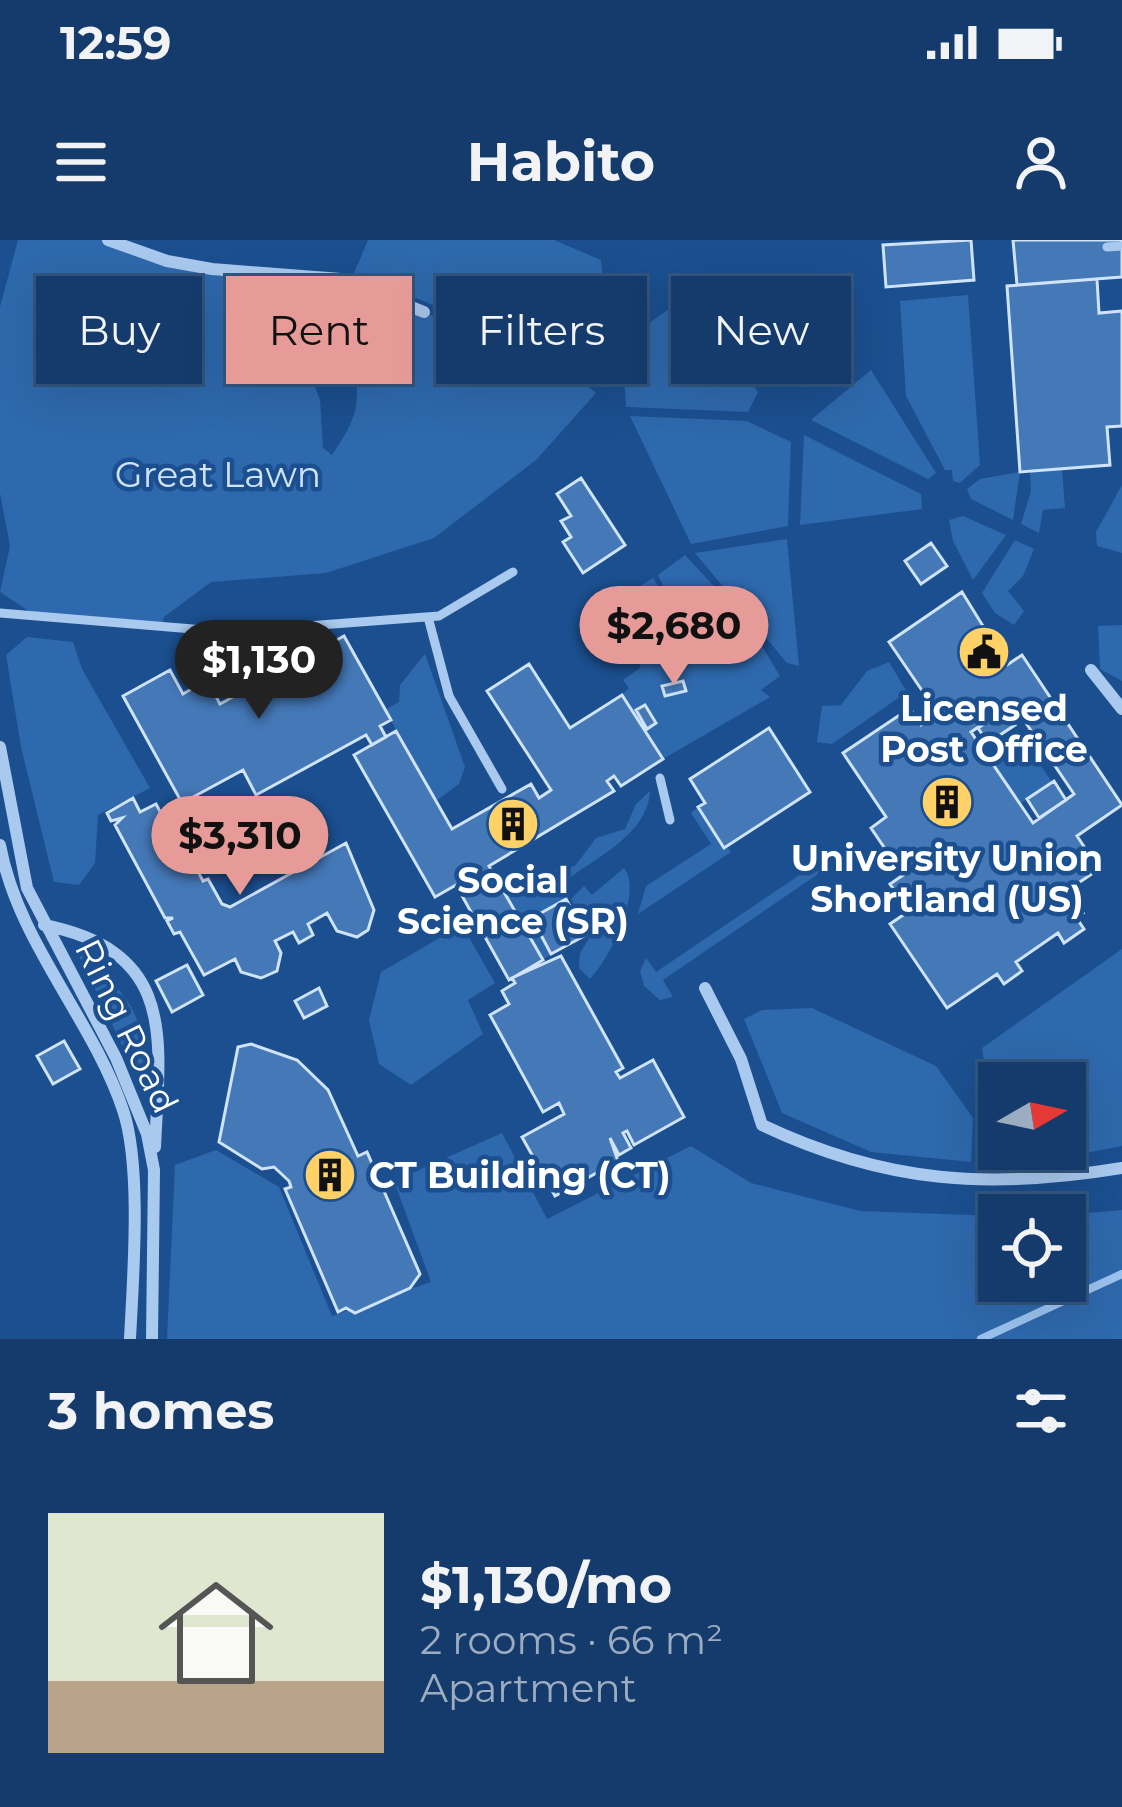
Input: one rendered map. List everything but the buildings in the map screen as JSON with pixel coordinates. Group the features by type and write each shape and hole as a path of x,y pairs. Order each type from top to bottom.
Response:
{"street":[{"path":"108,240 167,261 212,269 341,279 424,312"},
{"path":"1090,670 1122,709"},
{"name":"Ring Road","path":"0,747 21,868 44,925 137,1105 154,1170 152,1339"},
{"name":"Ring Road","path":"0,845 26,922 123,1109 130,1147 130,1339"},
{"path":"44,925 112,946 133,968 153,1012 160,1041 154,1170"},
{"path":"705,988 741,1059 762,1125 815,1150 935,1180 1004,1181 1122,1168"}],"lane":[{"path":"1107,247 1122,246"},
{"path":"0,613 229,632 428,617 439,616 514,572"},
{"path":"428,617 449,696 502,789"},
{"path":"660,778 670,820"}],"green space":[{"name":"Great Lawn","path":"18,240 108,240 167,261 312,276 226,276 226,384 314,384 320,400 323,448 332,455 355,409 357,384 412,384 412,307 436,317 436,384 585,384 596,393 536,460 434,538 326,573 211,582 164,617 162,628 36,616 0,592 10,546 0,493 0,307"},
{"path":"368,240 554,240 601,260 603,276 436,276 436,306 412,296 412,276 354,273"},
{"path":"968,295 980,465 960,483 953,481 952,470 945,470 906,396 900,301"},
{"path":"671,308 671,384 752,384 758,392 748,412 626,407 625,384 647,384 647,324"},
{"path":"871,370 936,473 928,479 811,420"},
{"path":"630,416 747,421 791,442 788,526 691,544"},
{"path":"804,435 921,494 922,509 800,525"},
{"path":"1062,469 1065,508 1043,510 1039,533 1021,524 1031,491 1030,472"},
{"path":"1020,472 1013,520 971,499 967,489 980,479"},
{"path":"1122,485 1122,553 1097,546 1096,532"},
{"path":"963,516 1006,535 973,580 953,541 949,520"},
{"path":"787,539 799,666 787,663 695,553"},
{"path":"1015,540 1034,549 1023,576 1008,591 1024,611 1014,625 995,613 982,593"},
{"path":"685,555 748,623 780,676 761,690 770,697 663,759 622,695 629,688 623,680 641,667 605,608 653,578 679,619 658,575"},
{"path":"1122,625 1122,681 1100,669 1098,626"},
{"path":"27,637 73,642 82,669 150,788 98,815 95,863 79,885 54,882 21,747 6,655"},
{"path":"425,654 465,767 459,784 436,801 385,710 399,702 400,685"},
{"path":"889,662 907,692 832,744 817,742 822,706 841,705 867,671"},
{"path":"1022,738 1052,782 1020,804 990,760"},
{"path":"650,791 641,819 631,831 568,879 561,888 569,897 532,918 551,954 543,960 504,891 524,877 575,866 596,838 625,829 636,804"},
{"path":"698,807 731,852 638,914 646,886 711,844 691,813"},
{"path":"838,849 843,857 663,980 673,997 660,1000 644,986 640,971 646,958 656,972"},
{"path":"624,868 629,879 627,909 615,941 590,979 579,968 580,953 591,935 571,899 584,886 592,895"},
{"path":"462,925 495,983 468,1000 483,1034 411,1085 379,1064 369,1020 381,972"},
{"path":"1122,949 1122,1146 1086,1153 1086,1062 984,1062 982,1048"},
{"path":"82,952 123,996 139,1025 141,1084 79,956"},
{"path":"812,1008 936,1066 973,1118 971,1162 871,1152 782,1113 744,1019 762,1010"},
{"path":"502,1133 547,1219 691,1146 751,1183 860,1211 978,1215 978,1302 1086,1302 1086,1213 1122,1210 1122,1339 167,1339 175,1165 216,1150 279,1187 332,1316 431,1282 394,1181"}],"waterway":[{"path":"981,1339 1122,1274"}],"place":[{"name":"Licensed Post Office","path":"984,652"},
{"name":"University Union Shortland (US)","path":"947,802"},
{"name":"Social Science (SR)","path":"513,824"},
{"name":"CT Building (CT)","path":"330,1175"}]}
